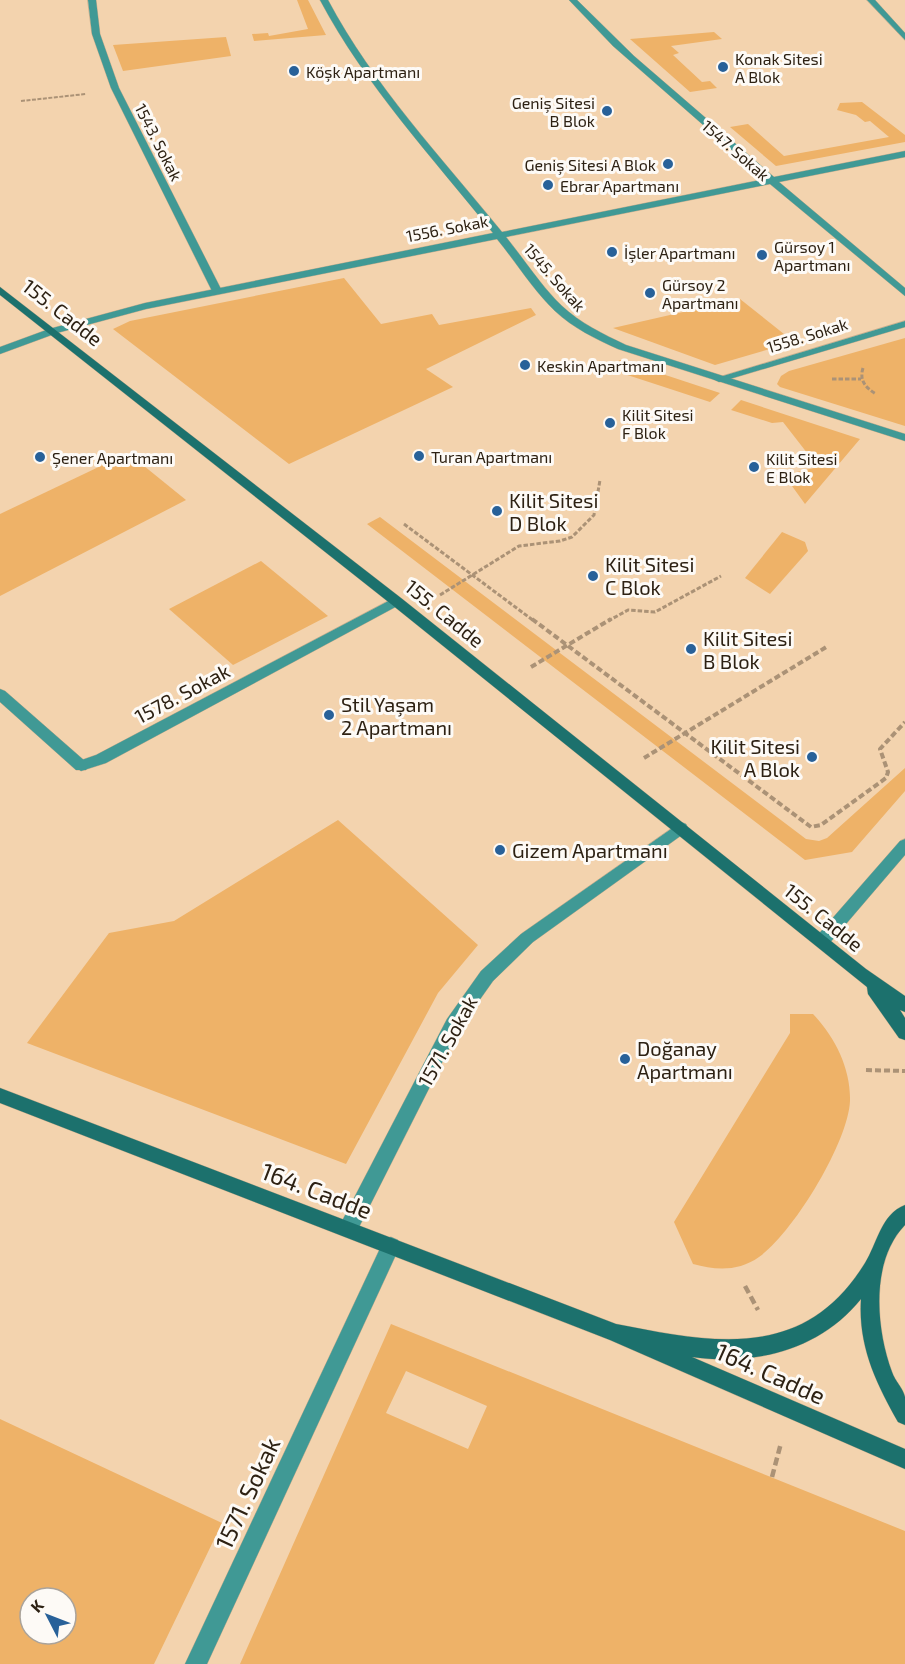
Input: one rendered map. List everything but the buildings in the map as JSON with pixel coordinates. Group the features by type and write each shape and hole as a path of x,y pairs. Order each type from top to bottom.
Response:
{"street":[{"name":"1543. Sokak","path":"92,0 96,34 117,91 217,291"},
{"name":"1545. Sokak","path":"324,0 342,34 366,69 556,306 583,328 622,347 905,438"},
{"name":"1547. Sokak","path":"573,0 604,34 770,180 905,293"},
{"path":"871,0 905,38"},
{"name":"1556. Sokak","path":"0,351 52,331 111,314 905,154"},
{"name":"155. Cadde","path":"0,290 396,601 822,941 860,974 905,1005"},
{"name":"1558. Sokak","path":"719,379 905,324"},
{"name":"1578. Sokak","path":"0,694 81,766 101,759 396,601"},
{"name":"1571. Sokak","path":"348,1229 453,1024 487,976 527,938 681,828"},
{"path":"822,941 905,845"},
{"name":"155. Cadde","path":"860,974 886,1003 905,1033"},
{"name":"164. Cadde","path":"0,1095 616,1333 905,1459"},
{"path":"905,1213 892,1225 872,1269 869,1321 883,1377 905,1414"},
{"name":"1571. Sokak","path":"196,1664 391,1246"},
{"name":"164. Cadde","path":"616,1333 702,1349 740,1350 777,1347 804,1336 829,1319 851,1297 872,1269"}],"path":[{"path":"21,101 117,91"},
{"path":"869,362 862,368 861,379 870,391 881,397"},
{"path":"828,379 861,379"},
{"path":"437,597 519,546 560,542 572,537 594,516 600,480"},
{"path":"404,524 797,819 815,827 886,778 888,772 880,749 905,722"},
{"path":"529,668 623,612 628,610 655,612 722,576"},
{"path":"644,758 828,646"},
{"path":"866,1070 905,1071"}],"shaded area":[{"path":"297,0 308,0 326,35 254,41 252,34 268,33 269,36 308,29"},
{"path":"714,32 722,39 671,46 679,53 673,55 702,82 710,81 717,88 690,92 630,39"},
{"path":"226,37 231,56 123,71 113,45"},
{"path":"862,102 905,135 905,142 776,166 730,127 748,124 784,156 889,137 870,121 865,122 856,115 837,110 840,103"},
{"path":"344,278 381,324 432,314 439,325 531,308 536,315 426,369 453,387 289,464 113,329 130,321"},
{"path":"740,299 794,342 715,365 613,328"},
{"path":"905,338 905,426 780,387 777,384 781,376 789,371"},
{"path":"620,360 720,393 710,402 606,368"},
{"path":"741,400 860,439 805,504 784,475 818,467 783,422 772,423 731,410"},
{"path":"128,453 186,500 0,596 0,514"},
{"path":"380,517 806,839 819,841 827,838 905,768 905,791 852,852 805,860 367,524"},
{"path":"782,532 805,542 808,551 770,594 745,578"},
{"path":"261,561 328,616 233,665 169,609"},
{"path":"338,820 478,945 438,993 346,1164 27,1043 109,933 174,921"},
{"path":"790,1014 813,1014 835,1043 845,1065 850,1101 840,1140 802,1208 773,1245 759,1257 743,1265 726,1268 710,1268 693,1264 674,1222 790,1033"},
{"path":"391,1324 905,1531 905,1664 240,1664","holes":["406,1371 487,1406 468,1449 386,1413"]},
{"path":"0,1419 222,1523 154,1664 0,1664"}],"place":[{"name":"Konak Sitesi A Blok","path":"723,67"},
{"name":"Köşk Apartmanı","path":"294,71"},
{"name":"Geniş Sitesi B Blok","path":"607,111"},
{"name":"Geniş Sitesi A Blok","path":"668,164"},
{"name":"Ebrar Apartmanı","path":"548,185"},
{"name":"İşler Apartmanı","path":"612,252"},
{"name":"Gürsoy 1 Apartmanı","path":"762,255"},
{"name":"Gürsoy 2 Apartmanı","path":"650,293"},
{"name":"Keskin Apartmanı","path":"525,365"},
{"name":"Kilit Sitesi F Blok","path":"610,423"},
{"name":"Turan Apartmanı","path":"419,456"},
{"name":"Şener Apartmanı","path":"40,457"},
{"name":"Kilit Sitesi E Blok","path":"754,467"},
{"name":"Kilit Sitesi D Blok","path":"497,511"},
{"name":"Kilit Sitesi C Blok","path":"593,576"},
{"name":"Kilit Sitesi B Blok","path":"691,649"},
{"name":"Stil Yaşam 2 Apartmanı","path":"329,715"},
{"name":"Kilit Sitesi A Blok","path":"812,757"},
{"name":"Gizem Apartmanı","path":"500,850"},
{"name":"Doğanay Apartmanı","path":"625,1059"}]}
